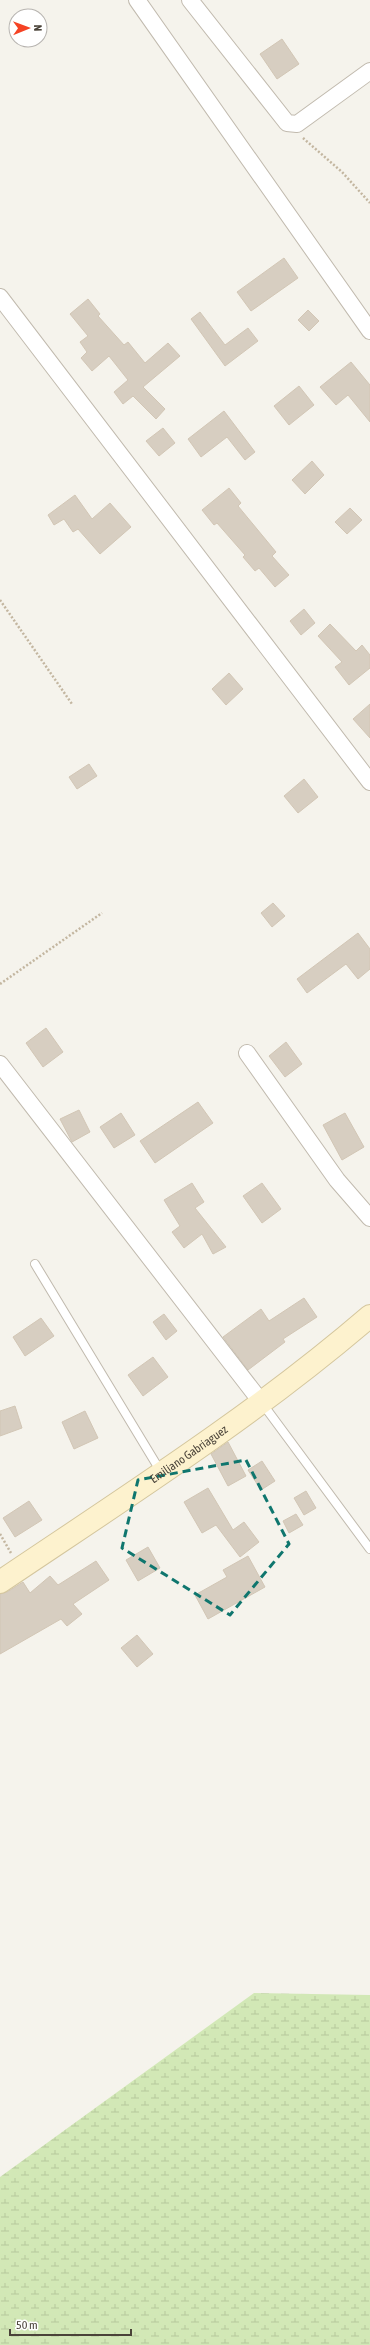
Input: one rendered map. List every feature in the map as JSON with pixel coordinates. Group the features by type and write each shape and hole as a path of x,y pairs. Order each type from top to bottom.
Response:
{"main road":[{"name":"Emiliano Gabriaguez","path":"0,1582 262,1403 323,1357 370,1316"}],"street":[{"path":"137,0 370,331"},
{"path":"190,0 287,123 297,124 370,71"},
{"path":"0,297 370,782"},
{"path":"247,1053 337,1180 370,1218"},
{"path":"0,1064 262,1403"}],"lane":[{"path":"35,1264 161,1472"},
{"path":"262,1403 370,1549"}],"path":[{"path":"287,123 342,172 370,203"},
{"path":"0,600 72,704"},
{"path":"0,984 102,914"}],"highlighted area":[{"path":"246,1460 289,1544 230,1615 122,1548 138,1480"}],"green space":[{"path":"254,1993 370,1995 370,2345 0,2345 0,2177"}],"building":[{"path":"282,39 299,64 277,79 260,54"},
{"path":"284,258 298,278 251,311 237,292"},
{"path":"88,299 100,314 98,316 124,345 128,342 145,363 168,343 180,356 143,387 165,409 156,419 133,396 123,404 114,392 128,380 109,356 92,371 81,358 87,352 80,342 88,336 70,314"},
{"path":"308,310 319,321 309,331 298,320"},
{"path":"200,312 225,345 248,328 258,341 225,366 191,319"},
{"path":"351,362 370,385 370,422 348,395 336,405 320,387"},
{"path":"299,386 314,405 289,425 274,406"},
{"path":"224,411 255,452 245,460 227,437 201,457 188,439"},
{"path":"163,428 175,443 159,456 146,441"},
{"path":"312,461 324,475 305,494 292,480"},
{"path":"229,488 241,503 238,506 276,552 272,556 289,575 275,587 259,568 255,571 243,557 245,555 217,523 214,525 202,510"},
{"path":"75,495 92,519 110,503 131,527 100,554 78,529 73,532 64,519 54,525 48,515"},
{"path":"350,508 362,520 347,534 335,522"},
{"path":"304,609 315,623 301,635 290,621"},
{"path":"330,624 356,651 362,645 370,655 370,668 349,685 335,667 342,662 318,636"},
{"path":"229,673 243,689 226,705 212,689"},
{"path":"370,704 370,738 353,719"},
{"path":"89,764 97,776 77,789 69,777"},
{"path":"304,779 318,797 298,813 284,796"},
{"path":"273,903 285,916 272,927 261,913"},
{"path":"358,933 370,949 370,969 358,979 346,964 307,993 297,979"},
{"path":"46,1028 63,1052 43,1067 26,1043"},
{"path":"286,1042 302,1064 285,1077 269,1056"},
{"path":"198,1102 213,1123 155,1163 140,1141"},
{"path":"79,1110 90,1132 72,1142 60,1119"},
{"path":"121,1113 135,1135 114,1148 100,1127"},
{"path":"345,1113 364,1147 342,1160 323,1125"},
{"path":"192,1183 204,1202 195,1208 226,1247 213,1254 202,1234 184,1248 172,1232 180,1226 164,1200"},
{"path":"262,1183 281,1209 262,1223 243,1196"},
{"path":"304,1298 317,1317 283,1339 285,1342 248,1370 223,1337 261,1309 269,1321"},
{"path":"164,1314 177,1331 166,1340 153,1322"},
{"path":"41,1318 54,1336 25,1356 13,1337"},
{"path":"153,1357 168,1377 143,1396 128,1375"},
{"path":"15,1406 22,1428 0,1436 0,1411"},
{"path":"85,1411 98,1438 74,1449 62,1422"},
{"path":"228,1442 246,1476 228,1486 211,1454"},
{"path":"262,1461 275,1481 261,1490 248,1470"},
{"path":"208,1488 233,1530 244,1522 259,1542 240,1557 216,1525 202,1533 184,1502"},
{"path":"306,1491 316,1508 304,1515 294,1498"},
{"path":"29,1501 42,1520 15,1537 3,1518"},
{"path":"296,1514 303,1525 289,1533 283,1521"},
{"path":"148,1547 160,1568 138,1581 126,1560"},
{"path":"248,1556 265,1587 208,1619 195,1595 227,1577 223,1570"},
{"path":"96,1561 109,1580 73,1604 82,1614 67,1626 61,1619 0,1654 0,1594 7,1592 23,1582 30,1593 50,1576 58,1585"},
{"path":"137,1635 153,1654 137,1667 121,1648"}]}
